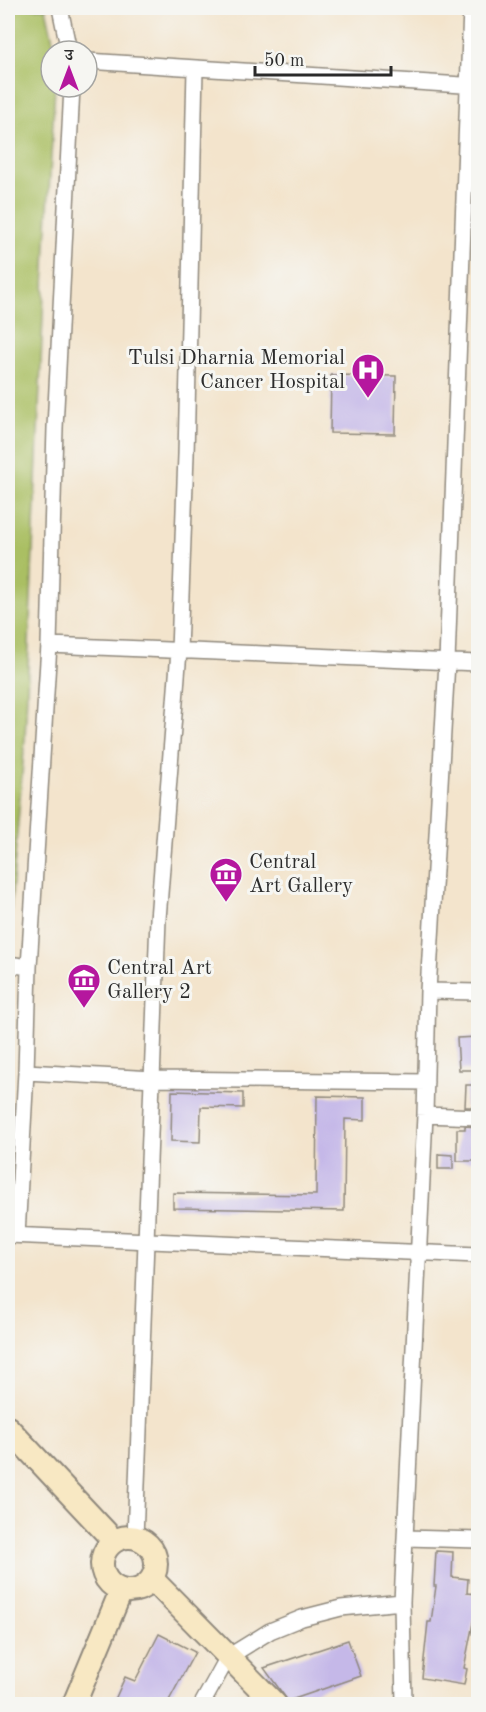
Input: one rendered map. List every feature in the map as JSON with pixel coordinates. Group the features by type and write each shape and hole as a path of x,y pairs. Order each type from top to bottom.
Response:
{"street":[{"path":"60,8 66,39"},
{"path":"404,1704 402,1602 425,1115 428,991 447,662 473,86 471,8"},
{"path":"99,62 473,86"},
{"path":"125,1540 147,1242 158,919 179,651 195,69"},
{"path":"71,99 55,428 49,645 29,968 26,1072 12,1235 478,1255"},
{"path":"49,645 478,663"},
{"path":"8,964 29,968"},
{"path":"428,991 478,992"},
{"path":"26,1072 154,1079 426,1082"},
{"path":"425,1115 478,1117"},
{"path":"8,1428 125,1540"},
{"path":"406,1538 478,1540"},
{"path":"125,1540 145,1543 152,1550 156,1561 156,1571 152,1579 143,1588 133,1592 121,1591 112,1586 105,1578 102,1569 102,1558 107,1548 125,1540"},
{"path":"152,1579 275,1704"},
{"path":"74,1704 121,1591"},
{"path":"202,1704 228,1656 270,1630 302,1617 341,1608 402,1602"}],"green space":[{"path":"8,8 46,8 53,39 39,39 39,99 54,99 25,739 8,940"}],"building":[{"path":"331,375 396,376 395,434 330,433"},
{"path":"478,1037 478,1070 459,1070 457,1038"},
{"path":"466,1085 478,1085 478,1107 465,1107"},
{"path":"172,1091 243,1093 243,1108 201,1107 200,1142 171,1141"},
{"path":"317,1096 365,1097 365,1120 345,1119 344,1211 173,1208 173,1193 316,1195"},
{"path":"465,1126 478,1127 478,1161 457,1161 457,1129 465,1129"},
{"path":"438,1154 453,1155 453,1169 438,1169"},
{"path":"436,1551 453,1552 452,1577 468,1579 467,1593 478,1594 477,1618 474,1618 464,1668 467,1669 464,1685 422,1678 428,1622 431,1622 436,1586 434,1586"},
{"path":"159,1634 195,1652 167,1704 113,1704 125,1677 135,1681"},
{"path":"348,1640 361,1676 288,1701 264,1668"}],"place":[{"name":"Tulsi Dharnia Memorial Cancer Hospital","path":"368,399"},
{"name":"Central Art Gallery","path":"226,903"},
{"name":"Central Art Gallery 2","path":"84,1009"}]}
